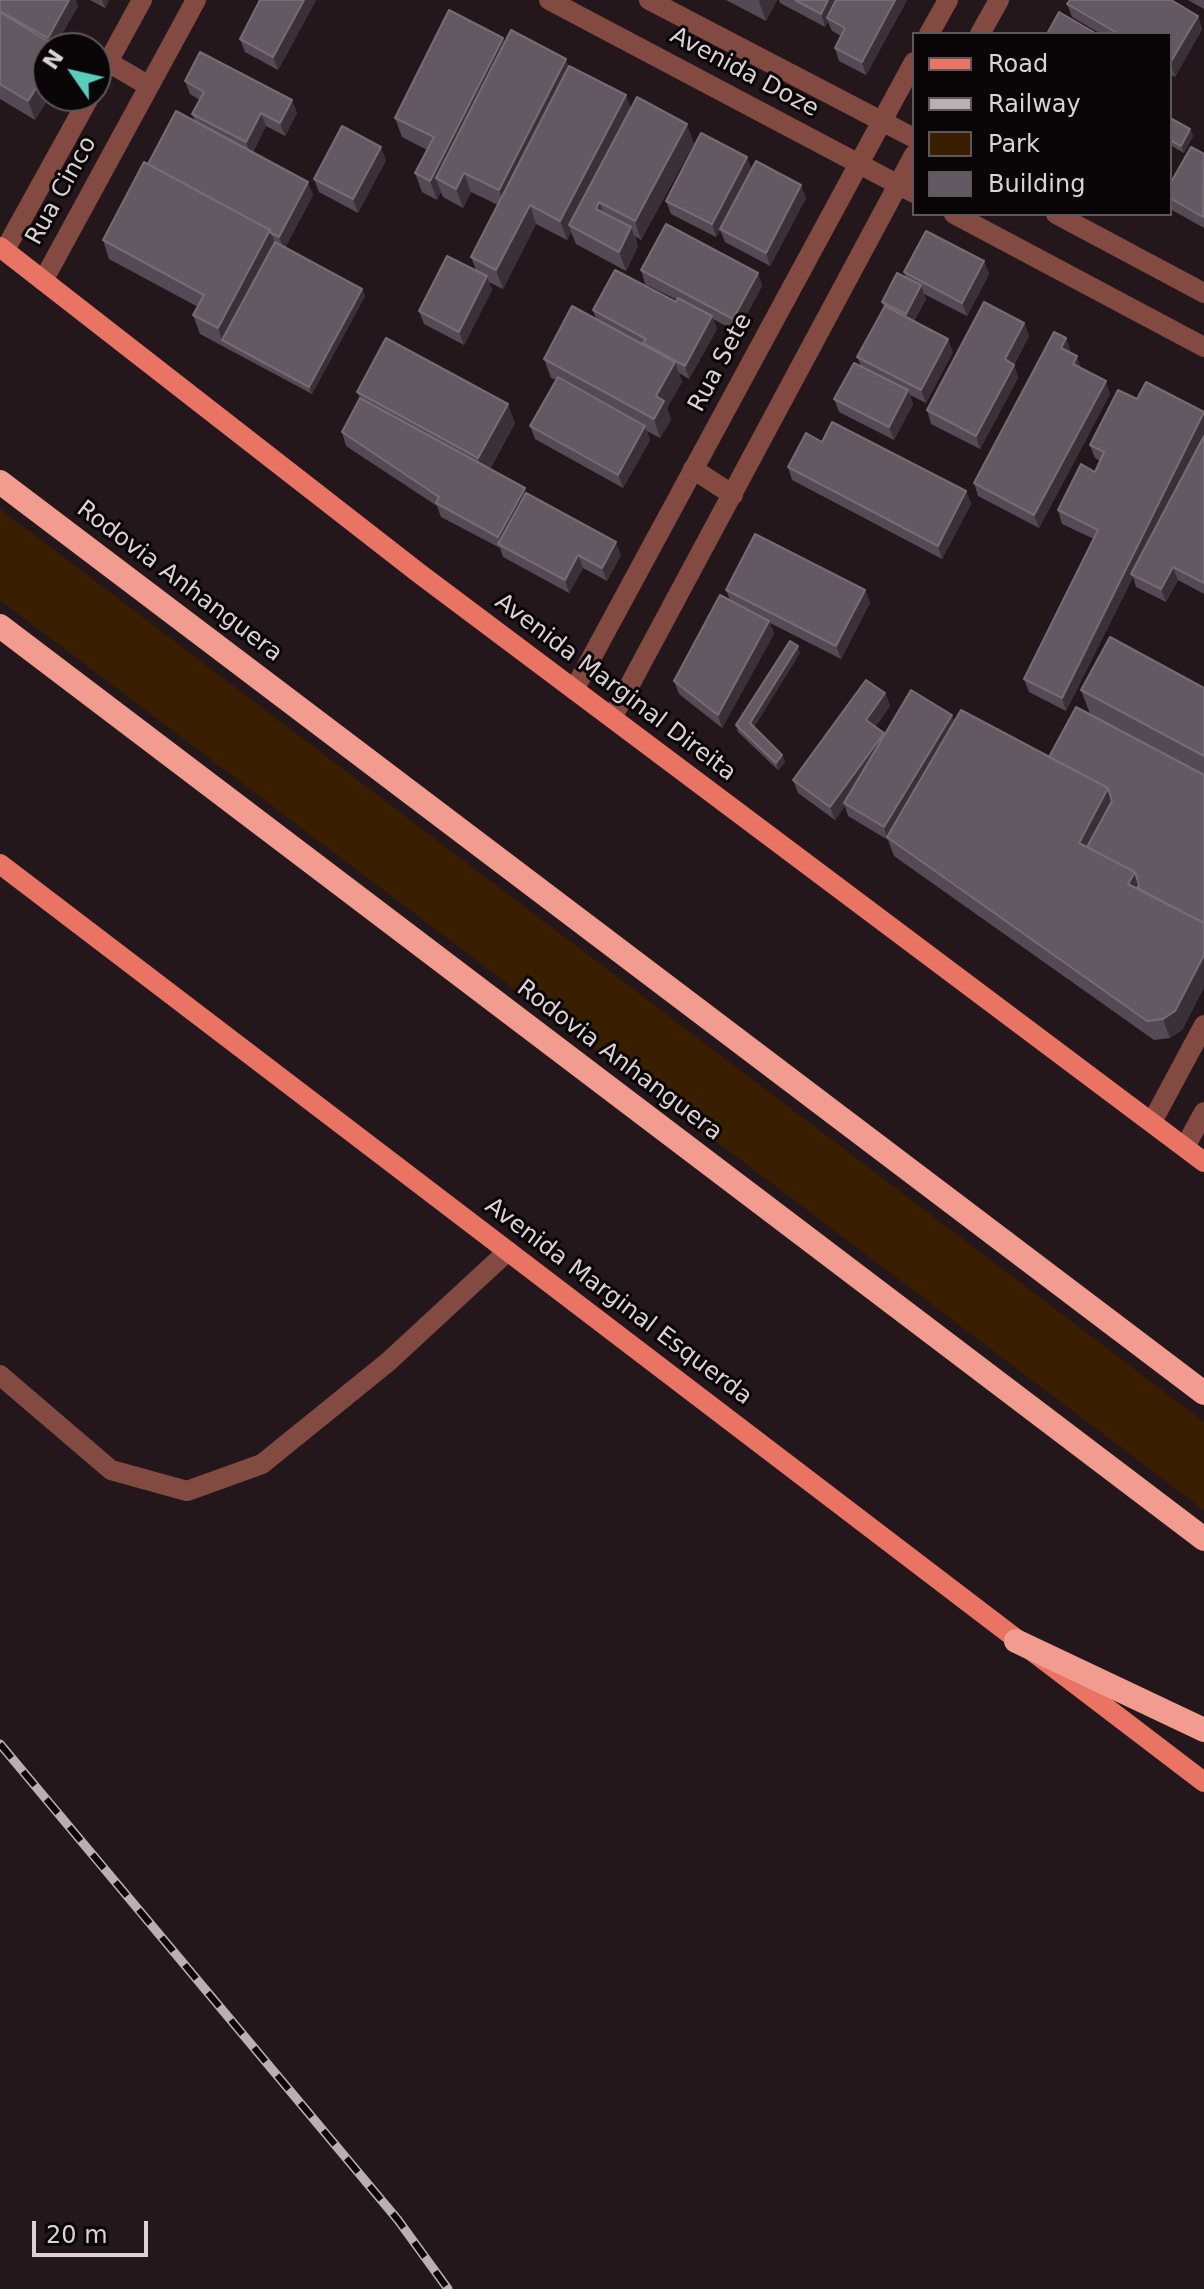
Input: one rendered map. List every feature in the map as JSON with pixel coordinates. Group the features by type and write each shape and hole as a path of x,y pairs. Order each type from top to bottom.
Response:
{"highway":[{"name":"Rodovia Anhanguera","path":"0,482 1204,1393"},
{"name":"Rodovia Anhanguera","path":"0,626 1204,1539"},
{"path":"1016,1641 1204,1730"}],"main road":[{"name":"Avenida Marginal Direita","path":"2,249 420,574 1204,1162"},
{"name":"Avenida Marginal Esquerda","path":"0,864 1204,1782"}],"street":[{"path":"112,55 142,0"},
{"name":"Rua Cinco","path":"43,281 196,0"},
{"name":"Avenida Doze","path":"549,0 906,189"},
{"name":"Avenida Doze","path":"649,0 912,137"},
{"path":"930,32 948,0"},
{"path":"981,32 999,0"},
{"path":"112,64 149,86"},
{"name":"Rua Sete","path":"574,690 912,66"},
{"name":"Rua Cinco","path":"2,249 81,112"},
{"path":"612,718 733,495 906,189 912,164"},
{"path":"958,216 1204,347"},
{"path":"1060,216 1204,293"},
{"path":"693,469 733,495"},
{"path":"1152,1122 1204,1025"},
{"path":"1185,1147 1204,1112"},
{"path":"0,1375 111,1470 187,1491 262,1464 388,1362 508,1251"}],"green space":[{"path":"0,509 1204,1422 1204,1510 0,600"}],"building":[{"path":"0,0 69,0 51,32 37,32 0,11"},
{"path":"260,0 304,0 273,57 240,39"},
{"path":"795,0 828,0 821,14"},
{"path":"836,0 895,0 862,62 835,48 845,28 827,18"},
{"path":"1070,0 1171,0 1198,16 1172,60 1172,32 1116,32 1067,4"},
{"path":"449,10 503,38 430,181 415,173 434,137 395,118"},
{"path":"0,12 33,32 32,95 28,101 0,84"},
{"path":"1059,12 1094,32 1048,32"},
{"path":"511,30 566,59 499,190 464,173 456,189 436,178"},
{"path":"200,52 292,100 280,123 261,113 246,142 192,114 204,92 185,81"},
{"path":"569,66 626,95 560,221 530,205 496,270 471,257"},
{"path":"637,97 687,124 635,221 599,202 596,209 631,227 619,252 569,225"},
{"path":"176,111 308,182 279,237 148,164"},
{"path":"1172,119 1190,129 1181,146 1172,141"},
{"path":"342,126 381,147 353,199 314,179"},
{"path":"701,133 747,157 712,224 666,201"},
{"path":"1191,147 1204,154 1203,217 1172,199 1172,180"},
{"path":"756,161 801,185 766,253 720,229"},
{"path":"144,162 270,230 218,328 193,315 204,295 103,240"},
{"path":"666,224 758,273 733,319 641,270"},
{"path":"926,231 984,261 962,303 904,272"},
{"path":"275,242 362,289 309,387 222,340"},
{"path":"447,256 487,276 459,332 419,311"},
{"path":"615,270 676,302 678,298 712,316 685,366 643,343 646,339 593,310"},
{"path":"897,273 921,285 906,314 882,302"},
{"path":"984,302 1024,323 1005,359 1014,365 976,436 927,410"},
{"path":"572,306 675,362 656,396 664,401 654,419 544,359"},
{"path":"885,306 948,339 921,390 857,357"},
{"path":"1054,332 1066,338 1061,348 1077,356 1073,364 1106,381 1034,515 974,483"},
{"path":"386,338 508,404 478,458 357,392"},
{"path":"854,363 908,390 889,427 834,399"},
{"path":"558,377 645,426 618,475 530,426"},
{"path":"1146,382 1204,412 1062,698 1024,679 1098,530 1058,510 1081,464 1095,472 1104,452 1090,445 1118,390 1137,399"},
{"path":"360,398 525,488 498,537 436,503 439,497 342,432"},
{"path":"832,422 966,491 938,546 788,467 806,433 822,442"},
{"path":"1204,436 1204,583 1173,567 1161,589 1131,574"},
{"path":"526,493 616,542 602,568 578,555 565,580 498,544"},
{"path":"755,534 865,590 836,646 726,590"},
{"path":"720,595 769,621 718,715 674,681"},
{"path":"1110,637 1204,688 1204,756 1081,690"},
{"path":"790,641 798,646 750,723 782,755 776,763 736,725"},
{"path":"866,680 885,693 866,720 884,733 830,807 793,780"},
{"path":"911,690 952,715 884,827 844,803"},
{"path":"1076,707 1204,775 1204,923 1137,888 1135,872 1087,847 1112,801 1108,788 1049,757"},
{"path":"961,710 1108,788 1079,843 1135,872 1128,884 1204,923 1204,955 1175,1011 1163,1019 1147,1021 887,837"}],"railway":[{"path":"0,1744 398,2220 448,2289"}]}
